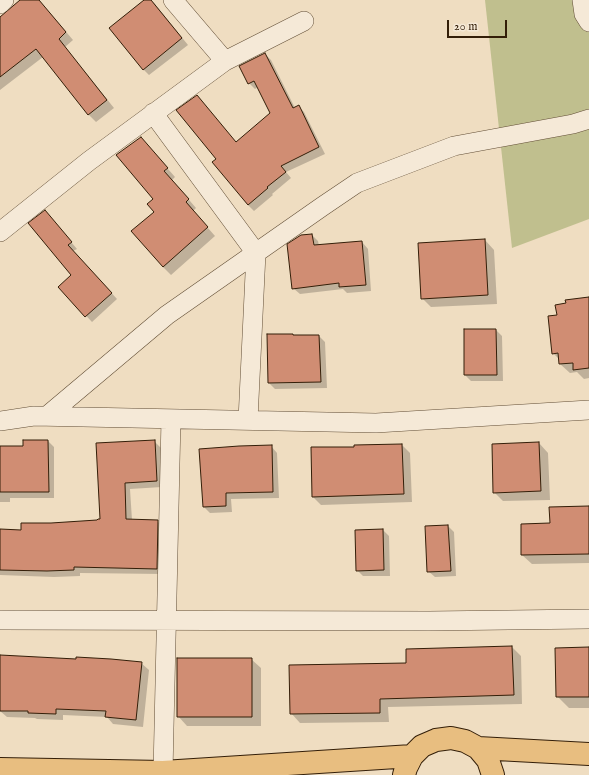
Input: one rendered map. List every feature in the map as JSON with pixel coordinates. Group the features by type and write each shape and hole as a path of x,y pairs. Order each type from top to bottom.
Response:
{"main road":[{"path":"0,769 163,772 408,766 422,746 436,740 451,738 465,741 478,748 488,760 493,775"},
{"path":"478,748 589,754"}],"street":[{"path":"0,4 4,0"},
{"path":"173,0 225,61"},
{"path":"582,0 584,14 589,22"},
{"path":"0,232 89,161 225,61 304,21"},
{"path":"153,114 256,253 248,420"},
{"path":"47,416 167,315 357,183 454,146 573,124 589,119"},
{"path":"0,421 34,416 47,416 376,423 589,410"},
{"path":"163,772 171,419"},
{"path":"0,620 429,621 589,619"}],"shaded area":[{"path":"485,0 589,0 589,219 512,248"}],"building":[{"path":"20,0 39,0 66,32 59,39 107,100 88,115 36,49 0,77 0,17"},
{"path":"144,0 151,0 182,38 143,70 109,28"},
{"path":"265,53 293,108 299,105 319,147 281,166 286,172 248,205 212,162 216,159 176,110 197,95 236,142 270,113 254,81 248,84 239,66"},
{"path":"141,137 168,168 164,171 189,199 186,202 208,227 163,267 131,231 154,212 147,204 153,199 116,155"},
{"path":"45,210 72,242 68,245 112,293 85,317 58,287 71,275 28,223"},
{"path":"312,234 314,245 362,241 366,285 339,287 339,283 292,289 287,244 301,235"},
{"path":"485,239 488,295 421,299 418,243"},
{"path":"589,297 589,368 573,370 573,363 559,364 558,353 552,354 548,316 557,315 555,305 566,303 565,300"},
{"path":"464,329 496,329 497,375 464,375"},
{"path":"267,334 319,335 321,382 268,383"},
{"path":"23,440 48,440 49,492 0,492 0,446 23,446"},
{"path":"155,440 157,481 125,483 126,519 158,520 157,569 74,567 74,570 0,570 0,529 21,530 21,523 51,523 100,519 96,443"},
{"path":"539,442 541,491 493,493 492,444"},
{"path":"402,444 404,494 312,497 311,447 354,447 354,445"},
{"path":"272,445 273,492 226,493 226,506 203,507 199,449"},
{"path":"589,506 589,554 521,555 521,524 550,523 549,507"},
{"path":"448,525 451,571 427,572 425,526"},
{"path":"383,529 384,570 356,571 355,530"},
{"path":"512,646 514,695 380,699 380,713 290,714 289,665 406,663 406,649"},
{"path":"589,647 589,697 556,697 555,648"},
{"path":"0,655 76,659 76,657 142,662 136,720 105,717 106,711 56,709 56,714 28,713 28,711 0,711"},
{"path":"177,658 252,658 252,717 177,717"}]}
